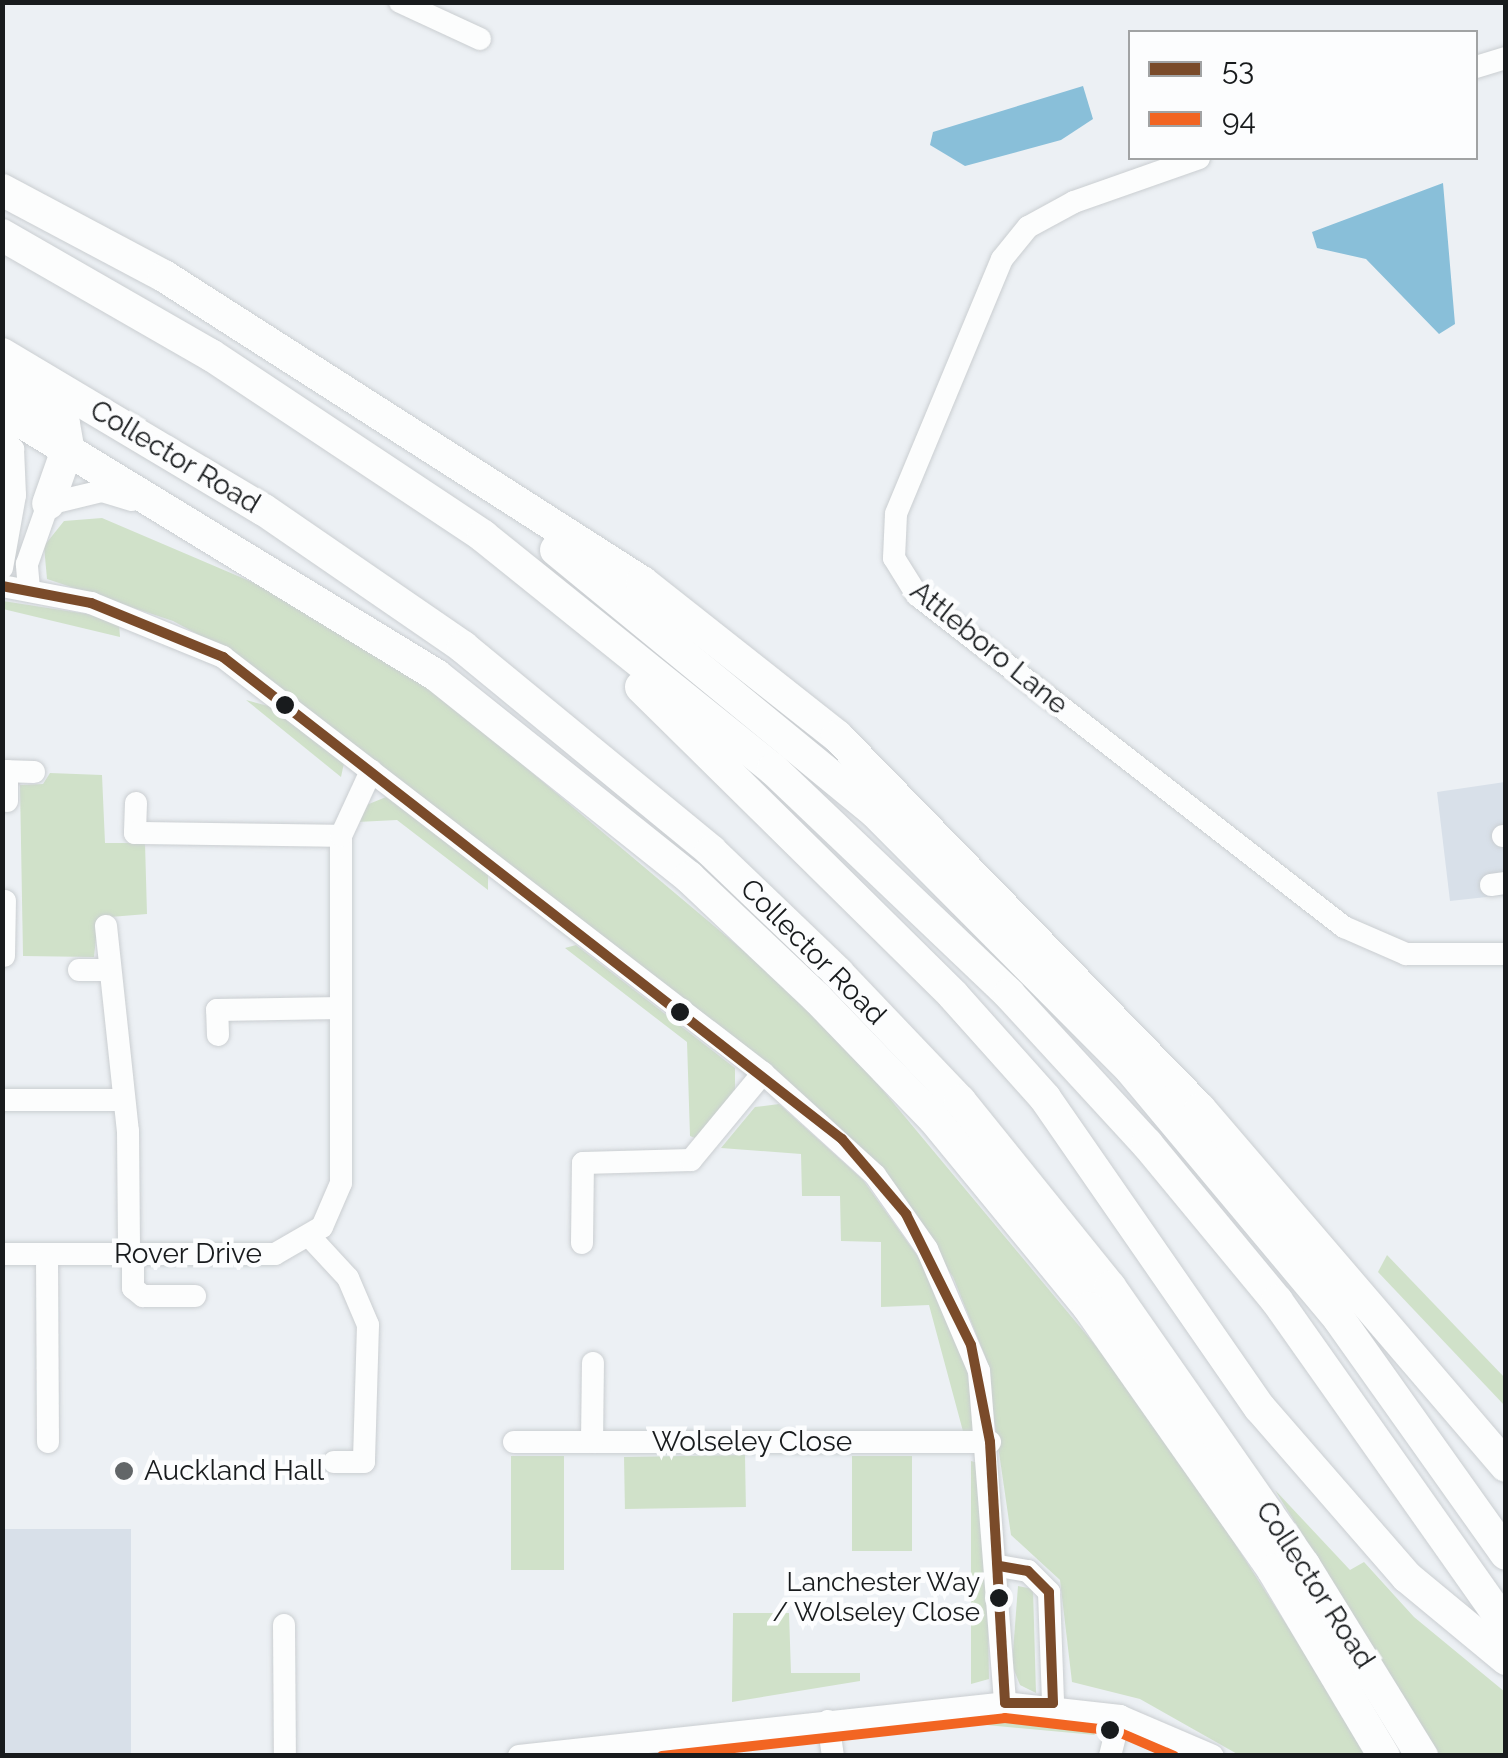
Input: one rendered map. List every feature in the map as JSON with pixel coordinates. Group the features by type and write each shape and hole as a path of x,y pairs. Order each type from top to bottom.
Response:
{"highway":[{"path":"2,190 164,276 642,582 837,736 1200,1110 1506,1466"},
{"path":"2,235 211,355 483,536 773,768 1009,994 1277,1301 1506,1626"},
{"name":"Collector Road","path":"2,354 264,510 462,647 712,851 838,973 960,1102 1110,1287 1304,1565 1422,1756"},
{"path":"2,379 64,424 68,447 48,504"},
{"path":"360,402 636,610 888,826 1238,1193 1506,1554"},
{"name":"Collector Road","path":"2,410 351,618 690,877 934,1119 1090,1308 1273,1570 1384,1756"},
{"path":"483,536 953,995 1044,1098 1260,1408 1457,1622 1506,1659"}],"street":[{"path":"400,2 480,39"},
{"path":"1478,66 1506,58"},
{"name":"Attleboro Lane","path":"1193,160 1028,227 985,296 896,514 894,558 917,595 1344,927 1406,954 1506,954"},
{"path":"2,438 12,449 15,495 2,568"},
{"path":"29,589 27,564 48,504 121,494 351,618"},
{"path":"2,586 29,589 158,626 223,657 842,1139 906,1214 971,1346 990,1442 1006,1702"},
{"path":"334,1462 364,1462 368,1325 348,1278 311,1238 341,1183 341,836 371,771"},
{"path":"7,802 5,772 34,772"},
{"path":"136,804 135,833 341,836"},
{"path":"4,956 5,901"},
{"path":"106,926 105,970 124,1100 133,1288 143,1296 194,1296"},
{"path":"78,970 105,970"},
{"path":"218,1036 217,1010 341,1008"},
{"path":"582,1243 583,1163 691,1160 763,1074"},
{"path":"2,1100 124,1100"},
{"name":"Rover Drive","path":"2,1254 275,1254 311,1238"},
{"path":"47,1255 48,1442"},
{"path":"592,1442 593,1363"},
{"name":"Wolseley Close","path":"514,1442 990,1442"},
{"path":"1000,1566 1028,1571 1048,1592 1054,1703"},
{"path":"284,1624 285,1756"},
{"path":"519,1756 594,1751 828,1720 1006,1702 1054,1703 1120,1716 1213,1756"},
{"path":"1110,1756 1120,1716"},
{"path":"828,1720 833,1756"}],"shaded area":[{"path":"1505,782 1505,895 1450,901 1437,792"},
{"path":"2,1529 131,1529 131,1755 2,1755"}],"green space":[{"path":"102,518 268,589 429,686 821,1016 1150,1411 1370,1755 1239,1755 1140,1699 1072,1682 1060,1580 1011,1535 985,1356 953,1277 878,1167 758,1059 229,651 173,621 47,579 44,546 64,521"},
{"path":"3,601 100,616 119,624 120,637 3,609"},
{"path":"246,700 276,708 344,763 341,777"},
{"path":"50,773 102,775 105,843 145,843 147,914 98,918 94,957 23,956 20,785 43,784"},
{"path":"386,797 488,873 488,890 397,820 357,822 364,806"},
{"path":"576,945 735,1068 735,1091 700,1140 690,1136 687,1042 565,948"},
{"path":"779,1104 863,1180 926,1268 966,1361 975,1434 964,1435 929,1305 881,1307 881,1242 841,1241 840,1196 802,1196 801,1154 721,1148 755,1107"},
{"path":"1387,1255 1505,1378 1505,1406 1378,1272"},
{"path":"745,1455 746,1507 625,1509 624,1457"},
{"path":"511,1456 564,1456 564,1570 511,1570"},
{"path":"852,1456 912,1456 912,1551 852,1551"},
{"path":"971,1461 985,1465 989,1679 971,1684"},
{"path":"1275,1490 1350,1570 1364,1562 1414,1617 1505,1692 1505,1755 1439,1755"},
{"path":"1018,1586 1033,1589 1036,1693 1020,1685 1012,1665"},
{"path":"733,1613 789,1613 791,1673 860,1673 860,1681 732,1702"},
{"path":"975,1714 1083,1719 1095,1735 976,1724"}],"water":[{"path":"1083,86 1093,119 1061,140 965,166 930,145 933,132"},
{"path":"1443,183 1455,324 1439,334 1366,259 1317,248 1312,232"}],"transit line":[{"name":"53","path":"2,586 91,603 223,657 842,1139 906,1214 971,1345 990,1442 1005,1703 1053,1703 1049,1592 1028,1571 999,1566"},
{"name":"94","path":"662,1756 1005,1718 1116,1731 1174,1756"}],"place":[{"name":"Auckland Hall","path":"124,1471"},
{"name":"Lanchester Way / Wolseley Close","path":"999,1598"}]}
